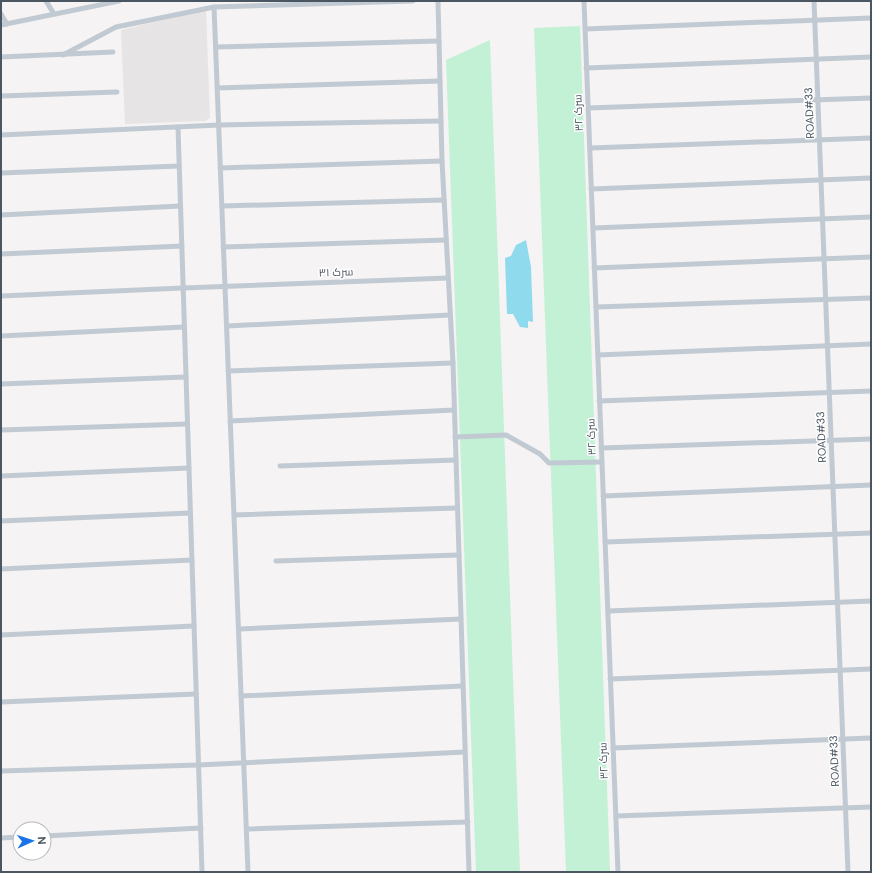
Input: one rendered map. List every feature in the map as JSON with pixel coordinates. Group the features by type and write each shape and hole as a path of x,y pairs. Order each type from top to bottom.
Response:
{"street":[{"path":"46,1 54,14"},
{"path":"1,25 120,1"},
{"path":"63,55 116,27 214,7 412,1"},
{"path":"438,1 442,160 456,460 470,872"},
{"name":"سرک ۳۲","path":"584,1 618,872"},
{"name":"ROAD#33","path":"814,1 848,872"},
{"path":"214,7 248,872"},
{"path":"1,14 7,24"},
{"path":"585,28 871,18"},
{"path":"216,47 439,42"},
{"path":"1,58 113,52"},
{"path":"586,68 871,57"},
{"path":"217,88 440,81"},
{"path":"1,96 118,92"},
{"path":"588,108 871,98"},
{"path":"1,135 219,125 441,122"},
{"path":"178,127 202,872"},
{"path":"590,148 871,138"},
{"path":"220,168 442,160"},
{"path":"1,173 179,166"},
{"path":"591,189 871,178"},
{"path":"222,206 444,200"},
{"path":"1,215 180,206"},
{"path":"593,228 871,217"},
{"path":"223,247 446,240"},
{"path":"1,254 182,246"},
{"path":"594,268 871,257"},
{"name":"سرک ۳۱","path":"1,296 448,278"},
{"path":"596,307 871,298"},
{"path":"227,326 450,314"},
{"path":"1,336 184,327"},
{"path":"598,355 871,344"},
{"path":"228,371 452,363"},
{"path":"1,384 186,377"},
{"path":"599,401 871,391"},
{"path":"230,422 454,410"},
{"path":"1,430 187,424"},
{"path":"455,437 506,435 540,454 549,463 602,462"},
{"path":"601,448 871,439"},
{"path":"280,466 456,460"},
{"path":"1,476 189,468"},
{"path":"603,496 871,485"},
{"path":"234,515 457,508"},
{"path":"1,521 190,513"},
{"path":"605,542 871,533"},
{"path":"276,561 459,555"},
{"path":"1,568 192,560"},
{"path":"608,611 871,601"},
{"path":"239,629 461,619"},
{"path":"1,635 194,626"},
{"path":"610,679 871,669"},
{"path":"241,696 463,686"},
{"path":"1,702 196,694"},
{"path":"613,748 871,738"},
{"path":"1,771 198,765 466,752"},
{"path":"616,816 871,807"},
{"path":"247,829 468,822"},
{"path":"52,836 201,828"},
{"path":"1,838 12,837"}],"shaded area":[{"path":"206,10 210,118 205,121 125,124 121,30"}],"green space":[{"path":"580,26 610,872 566,872 534,28"},
{"path":"490,40 520,872 476,872 446,60"}],"water":[{"path":"526,240 531,267 533,322 528,321 528,328 520,327 513,314 507,314 505,258 511,256 516,245"}]}
